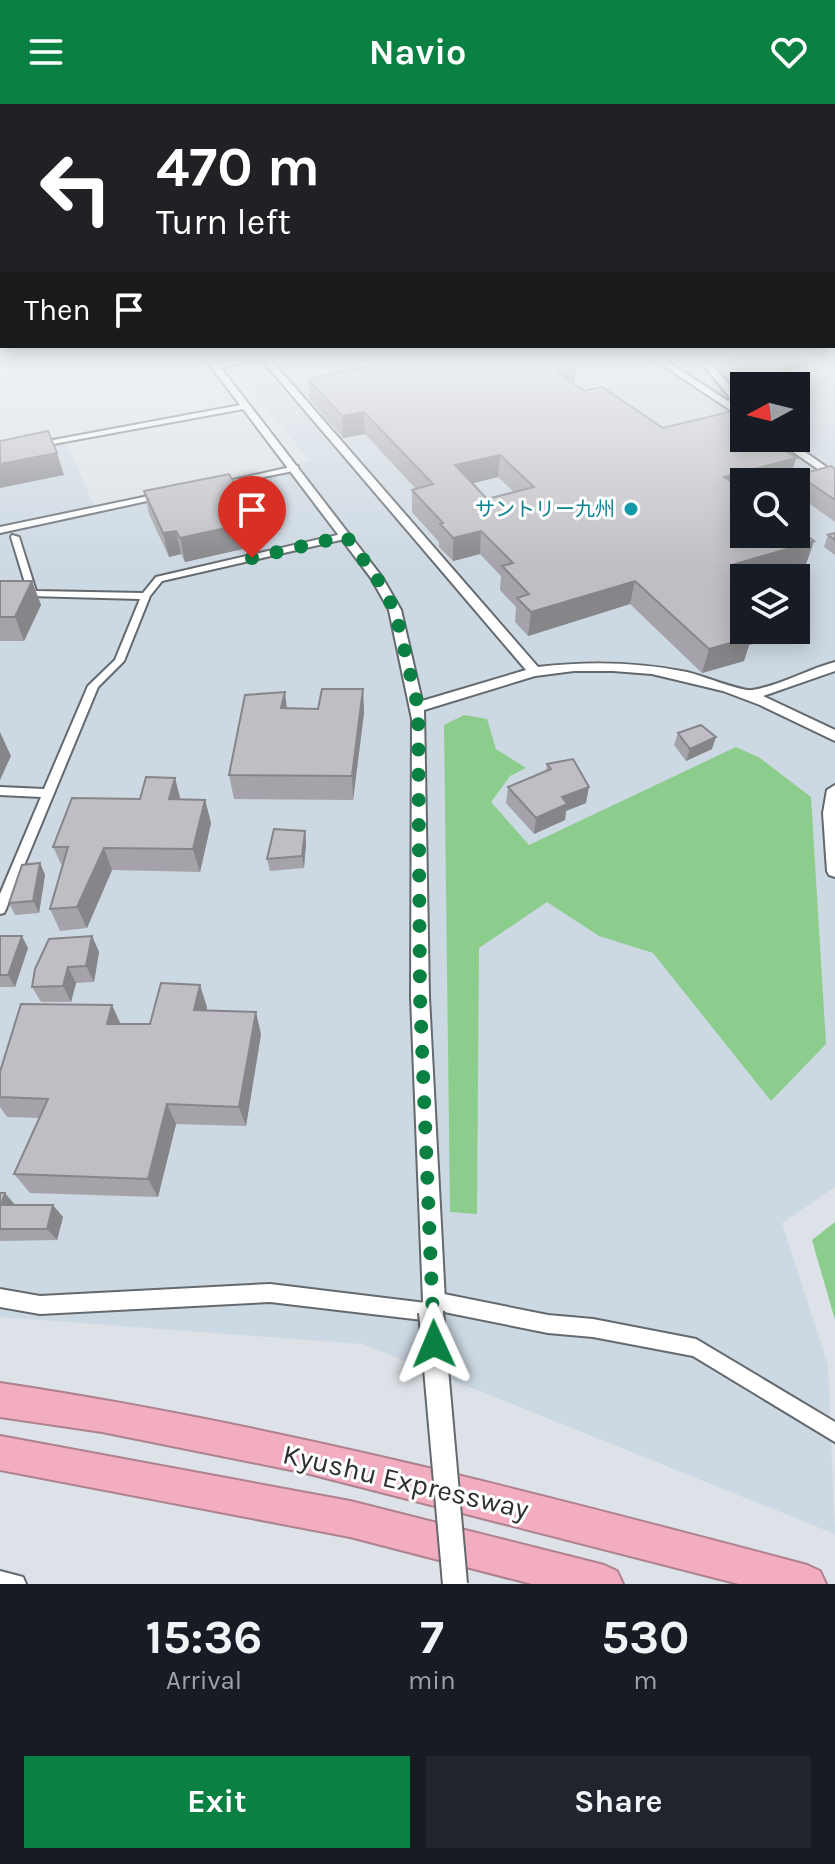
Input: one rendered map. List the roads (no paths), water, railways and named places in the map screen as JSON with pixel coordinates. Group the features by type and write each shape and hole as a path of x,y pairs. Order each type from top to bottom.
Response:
{"highway":[{"name":"Kyushu Expressway","path":"0,1400 79,1411 361,1466 807,1584"},
{"name":"Kyushu Expressway","path":"0,1453 350,1519 604,1584"}],"street":[{"path":"31,446 122,429"},
{"path":"264,429 376,577 395,610 418,707 420,997 432,1306 455,1584"},
{"path":"325,429 535,672"},
{"path":"798,452 835,478"},
{"path":"202,487 295,468"},
{"path":"0,530 171,494"},
{"path":"0,909 93,686 119,661 146,596 159,579 346,536"},
{"path":"15,537 32,594 146,596"},
{"path":"418,707 535,672 605,665 678,676 752,695 835,736"},
{"path":"752,695 835,666"},
{"path":"835,790 831,813 835,871"},
{"path":"0,791 47,793"},
{"path":"0,1298 40,1305 270,1293 432,1306 593,1328 696,1348 835,1433"},
{"path":"0,1581 16,1584"}],"place":[{"name":"サントリー九州","path":"631,509"}]}
